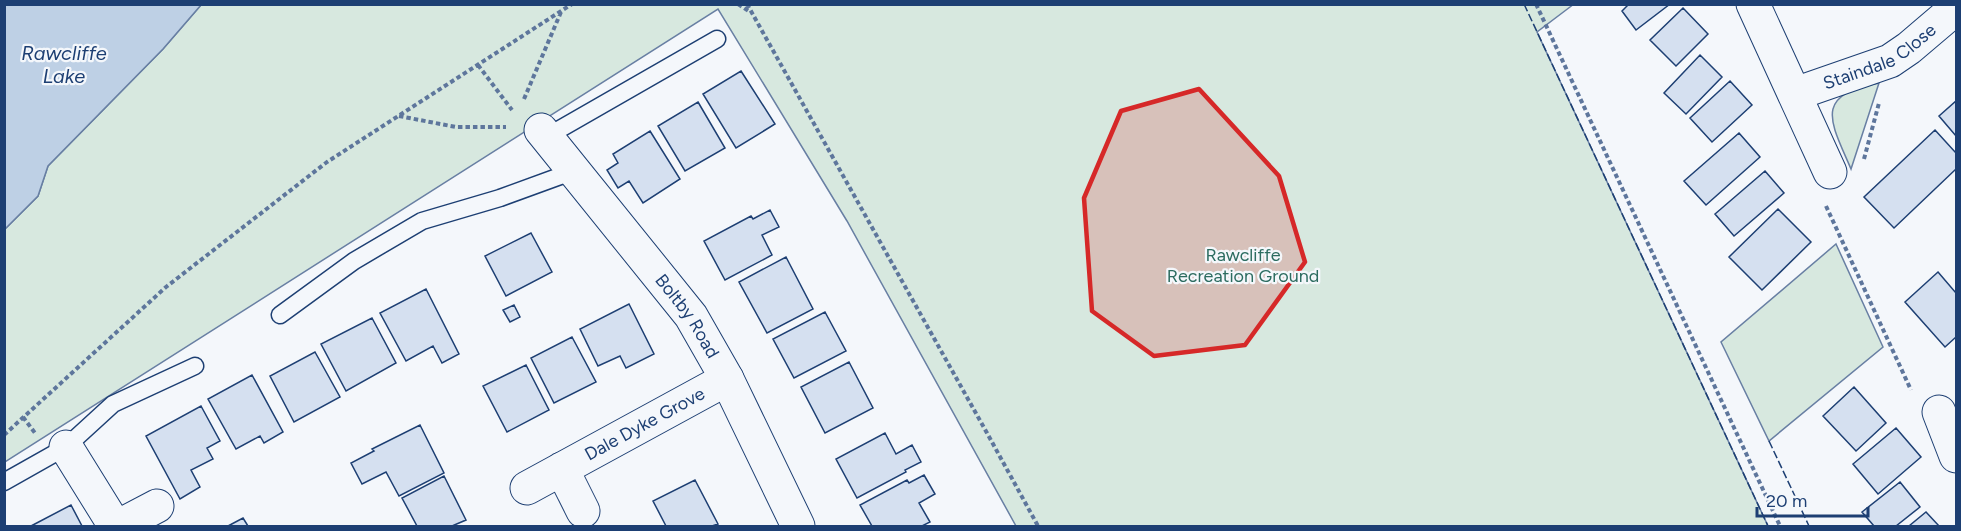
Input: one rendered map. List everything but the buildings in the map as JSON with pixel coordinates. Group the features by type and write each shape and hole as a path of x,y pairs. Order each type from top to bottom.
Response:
{"street":[{"path":"1753,4 1830,172"},
{"name":"Staindale Close","path":"1795,94 1890,61 1956,8"},
{"name":"Boltby Road","path":"536,131 574,171 691,316 727,379 798,526"},
{"name":"Dale Dyke Grove","path":"527,488 727,379"},
{"path":"1939,412 1956,456"},
{"path":"66,447 117,526 157,506"},
{"name":"Dale Dyke Grove","path":"562,469 583,511"}],"lane":[{"path":"536,131 717,39"},
{"path":"280,315 354,261 422,221 500,198 574,171"},
{"path":"4,482 66,447 113,404 195,366"}],"path":[{"path":"4,435 166,287 327,162 572,4"},
{"path":"738,4 753,14"},
{"path":"747,4 1038,526"},
{"path":"1536,4 1780,526"},
{"path":"536,131 516,117 561,10"},
{"path":"1890,61 1860,175 1830,172 1822,198 1915,399 1939,412"},
{"path":"478,65 511,109"},
{"path":"399,116 456,127 536,131"}],"highlighted area":[{"path":"1199,89 1279,176 1305,262 1245,345 1154,356 1092,311 1084,198 1121,111"}],"green space":[{"name":"Rawcliffe Recreation Ground","path":"1574,4 1537,32 1768,526 1016,526 847,221 718,9 5,462 5,229 38,196 48,166 163,49 201,5"},
{"path":"1879,83 1851,169 1833,124 1832,113 1835,103 1858,88"},
{"path":"1836,244 1883,347 1769,441 1721,342"}],"water":[{"name":"Rawcliffe Lake","path":"5,4 201,5 163,49 48,166 38,196 5,229"}],"fence":[{"path":"1524,4 1768,526"},
{"path":"1769,441 1809,526"}]}
